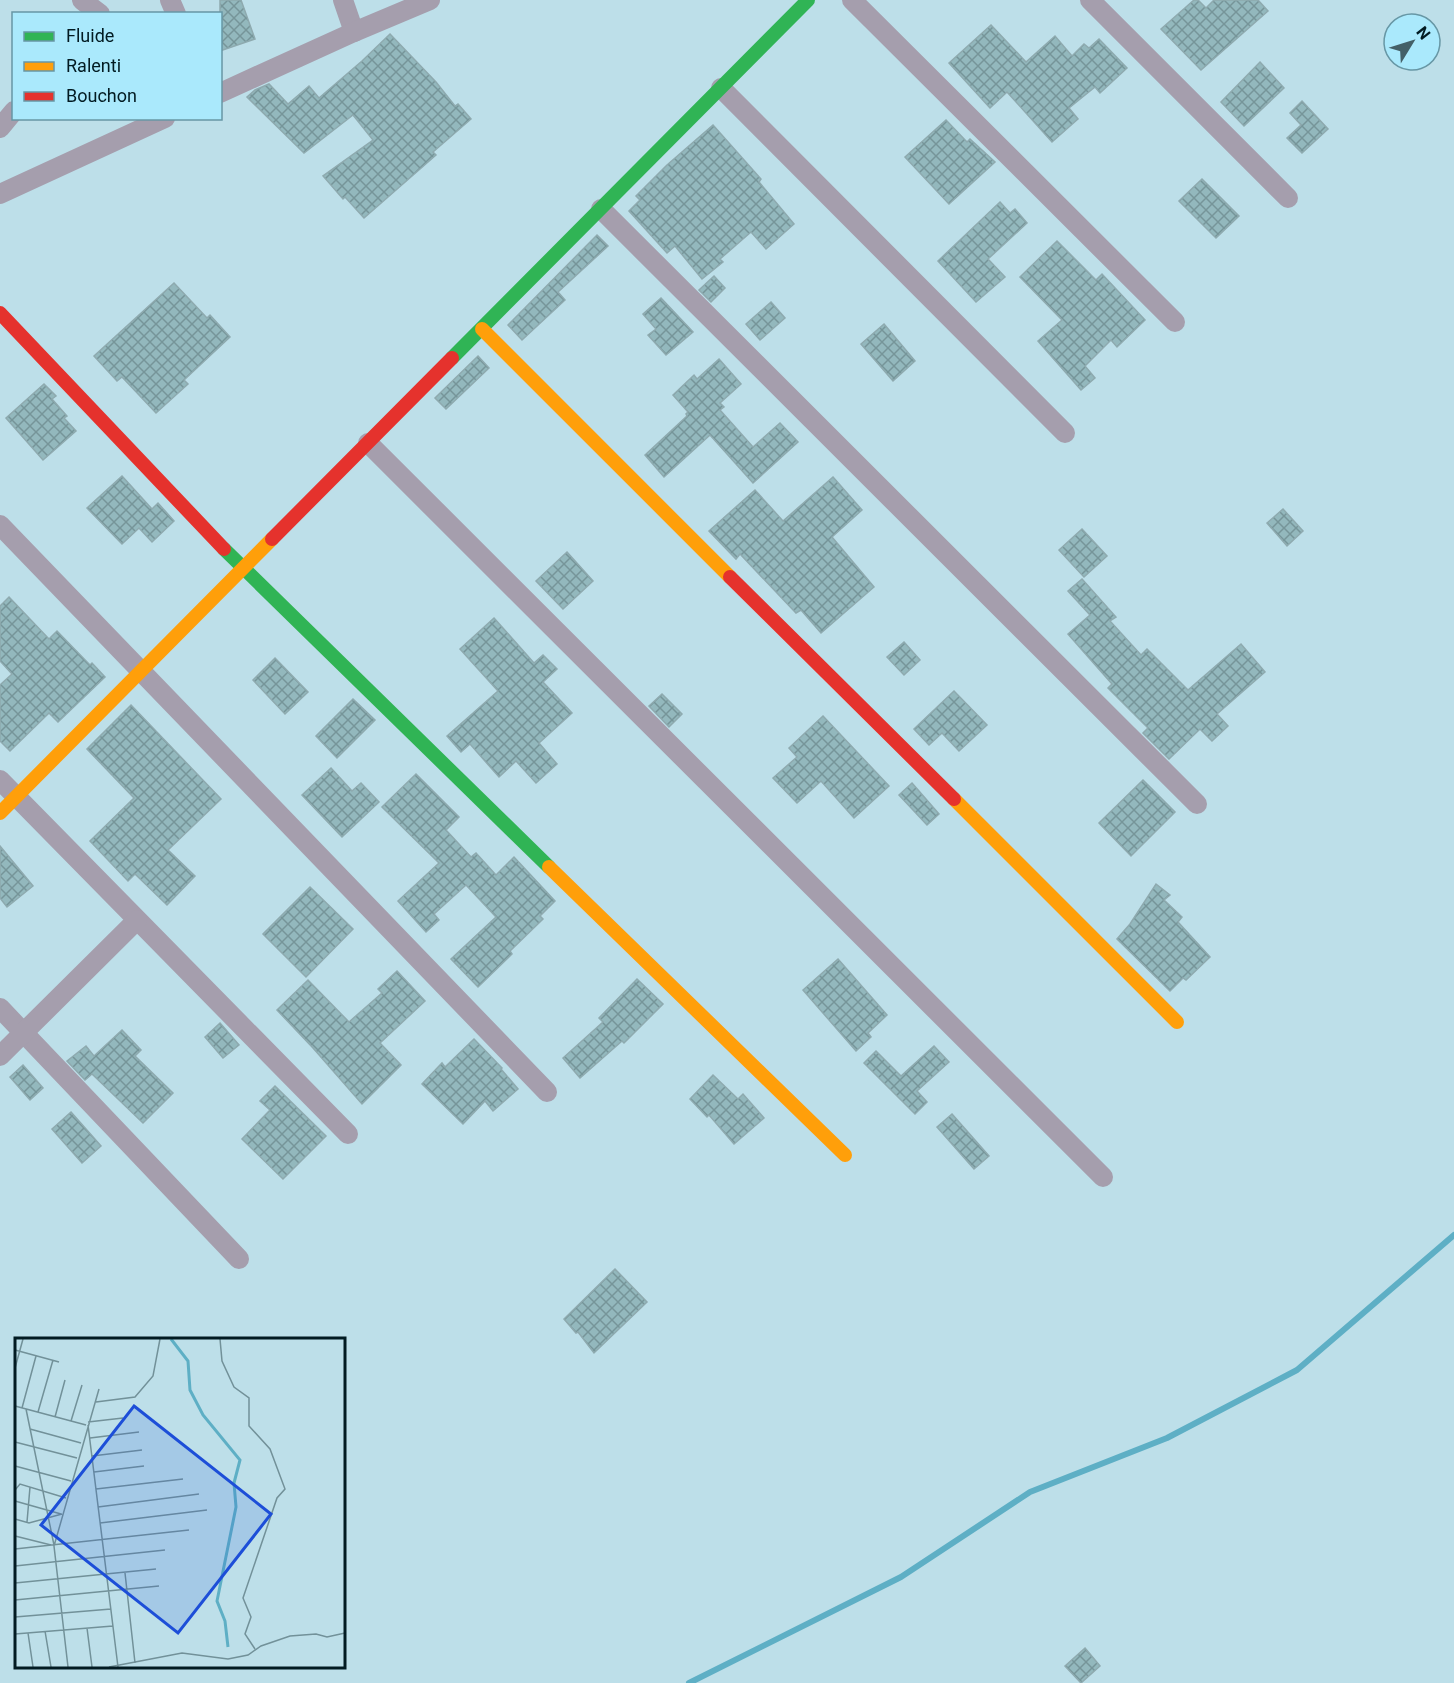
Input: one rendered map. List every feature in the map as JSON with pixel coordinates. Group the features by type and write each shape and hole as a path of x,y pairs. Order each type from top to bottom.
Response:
{"street":[{"path":"343,0 354,32"},
{"path":"222,92 430,0"},
{"path":"0,813 808,0"},
{"path":"852,0 1175,322"},
{"path":"1090,0 1288,198"},
{"path":"721,88 1065,433"},
{"path":"0,129 12,114"},
{"path":"0,194 161,120"},
{"path":"601,209 1197,804"},
{"path":"0,313 243,569 845,1155"},
{"path":"482,329 1177,1022"},
{"path":"368,443 1103,1177"},
{"path":"0,525 547,1092"},
{"path":"0,780 348,1134"},
{"path":"0,1056 137,920"},
{"path":"0,1008 239,1259"}],"building":[{"path":"220,0 241,0 255,39 222,50 222,12 220,12"},
{"path":"1194,0 1198,0 1206,8 1214,0 1258,0 1268,11 1201,70 1161,29"},
{"path":"991,25 1026,62 1055,36 1072,56 1084,44 1089,48 1099,39 1127,68 1100,93 1095,87 1069,108 1078,119 1052,142 1007,92 990,108 949,63"},
{"path":"390,34 436,82 455,106 458,104 471,119 433,152 436,155 364,218 323,176 373,140 353,115 304,153 247,97 255,90 269,84 288,104 309,86 319,98"},
{"path":"1260,62 1284,88 1244,126 1221,102"},
{"path":"1302,101 1328,129 1302,153 1287,138 1301,125 1290,113"},
{"path":"946,120 967,142 970,139 995,162 949,204 905,157"},
{"path":"713,125 761,179 759,182 794,224 766,249 751,232 720,259 723,262 702,279 675,246 667,253 629,211 640,200 636,196"},
{"path":"1202,179 1239,216 1216,238 1179,201"},
{"path":"1000,202 1010,213 1015,209 1027,223 988,259 1005,277 976,302 938,261"},
{"path":"597,235 608,246 558,292 565,300 522,340 508,325"},
{"path":"1057,241 1096,280 1102,274 1145,320 1117,347 1111,340 1085,366 1095,378 1081,390 1038,341 1062,320 1020,277"},
{"path":"714,276 725,288 711,302 699,290"},
{"path":"174,283 207,318 210,315 230,337 184,380 188,384 156,413 122,377 117,381 94,356"},
{"path":"661,298 693,332 666,355 648,335 656,329 643,314"},
{"path":"771,302 785,318 760,340 746,324"},
{"path":"884,324 915,361 893,381 861,344"},
{"path":"478,356 489,368 446,409 435,398"},
{"path":"719,359 741,384 720,403 724,407 720,410 753,447 780,423 798,442 753,483 710,435 664,477 645,455 687,416 688,412 673,395 694,375 697,379"},
{"path":"44,384 56,396 52,399 76,431 43,460 6,418"},
{"path":"122,476 152,509 158,503 174,521 152,542 139,528 122,544 87,508"},
{"path":"833,477 862,510 832,537 874,587 821,633 801,610 796,613 740,554 736,559 709,531 755,490 783,521"},
{"path":"1283,509 1303,531 1287,546 1267,523"},
{"path":"1082,529 1107,556 1084,577 1059,550"},
{"path":"567,552 593,581 563,609 536,581"},
{"path":"1082,579 1116,617 1110,621 1141,655 1147,649 1188,690 1241,644 1265,672 1217,714 1228,726 1212,741 1200,729 1169,759 1143,733 1148,728 1108,688 1112,684 1068,634 1090,615 1068,591"},
{"path":"9,597 49,639 57,631 105,677 58,722 49,713 10,751 0,741 0,685 12,674 0,661 0,606"},
{"path":"494,618 534,663 543,655 557,669 543,682 572,713 539,743 557,764 536,783 516,761 499,777 470,744 461,752 447,736 498,691 460,649"},
{"path":"904,642 920,660 904,675 887,657"},
{"path":"275,658 308,692 285,714 253,680"},
{"path":"954,691 987,725 959,751 942,733 929,745 914,729"},
{"path":"662,694 682,714 669,727 649,706"},
{"path":"353,699 375,720 337,758 316,736"},
{"path":"131,705 221,799 168,850 195,876 167,905 135,874 128,881 90,841 134,798 87,749"},
{"path":"823,716 889,786 854,818 821,781 797,803 773,778 797,757 789,748"},
{"path":"331,768 352,791 361,783 379,802 342,837 302,795"},
{"path":"416,774 459,817 446,830 471,857 476,853 496,875 514,857 555,901 540,916 543,919 510,951 512,954 478,987 451,959 496,917 466,885 434,914 439,920 426,932 398,901 439,863 382,807"},
{"path":"1143,780 1175,812 1131,856 1099,823"},
{"path":"912,783 939,814 927,825 899,795"},
{"path":"0,846 33,886 7,907 0,898"},
{"path":"1156,884 1170,895 1164,900 1182,917 1178,922 1210,957 1186,980 1183,978 1170,991 1117,939 1130,924"},
{"path":"310,887 353,929 306,977 263,934"},
{"path":"838,959 887,1015 868,1033 871,1037 856,1051 803,990"},
{"path":"397,971 425,1001 380,1043 401,1065 362,1104 277,1010 308,980 349,1022 382,993 378,989"},
{"path":"637,979 663,1004 624,1043 622,1041 580,1078 563,1058 603,1022 599,1018"},
{"path":"220,1023 239,1045 223,1058 205,1037"},
{"path":"122,1030 141,1050 135,1056 173,1093 143,1123 92,1074 85,1080 67,1061 86,1046 94,1056"},
{"path":"474,1039 502,1068 518,1089 493,1111 485,1101 463,1124 422,1084 442,1063 445,1067"},
{"path":"934,1046 949,1062 917,1091 927,1102 915,1114 864,1063 876,1051 901,1076"},
{"path":"23,1065 43,1088 30,1100 10,1077"},
{"path":"713,1075 738,1099 743,1094 764,1118 734,1144 709,1115 707,1117 690,1099"},
{"path":"275,1086 326,1136 283,1179 242,1139 270,1110 260,1101"},
{"path":"71,1112 101,1146 82,1163 52,1129"},
{"path":"952,1114 989,1156 974,1169 937,1127"},
{"path":"615,1269 647,1302 594,1353 578,1332 576,1333 564,1319"},
{"path":"1085,1648 1100,1666 1081,1683 1065,1666"}],"waterway":[{"path":"689,1683 901,1577 1030,1492 1167,1438 1297,1370 1454,1235"}],"traffic: fast":[{"path":"452,358 808,0"},
{"path":"224,549 549,867"}],"traffic: slow":[{"path":"482,329 730,577"},
{"path":"0,813 272,539"},
{"path":"954,799 1177,1022"},
{"path":"549,867 845,1155"}],"traffic: jam":[{"path":"0,313 224,549"},
{"path":"272,539 452,358"},
{"path":"730,577 954,799"}]}
